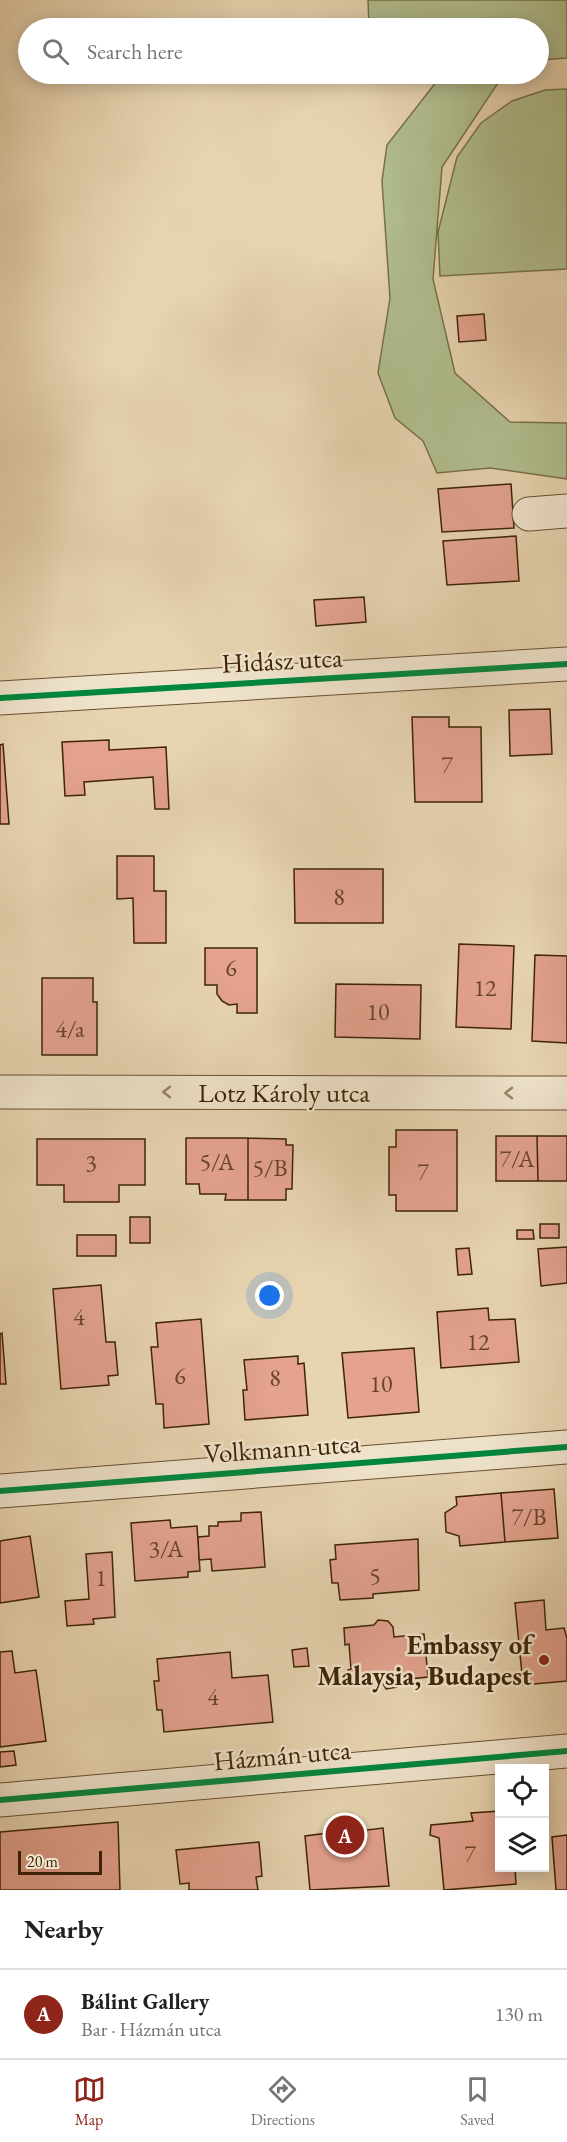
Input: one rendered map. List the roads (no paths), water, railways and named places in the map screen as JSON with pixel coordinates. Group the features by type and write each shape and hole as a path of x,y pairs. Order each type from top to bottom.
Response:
{"street":[{"path":"529,514 567,511"},
{"name":"Hidász utca","path":"0,698 567,664"},
{"name":"Lotz Károly utca","path":"0,1092 567,1093"},
{"name":"Volkmann utca","path":"0,1491 567,1447"},
{"name":"Házmán utca","path":"0,1800 567,1751"}],"place":[{"name":"Embassy of Malaysia, Budapest","path":"544,1660"},
{"name":"Bálint Gallery","path":"345,1835"}]}
